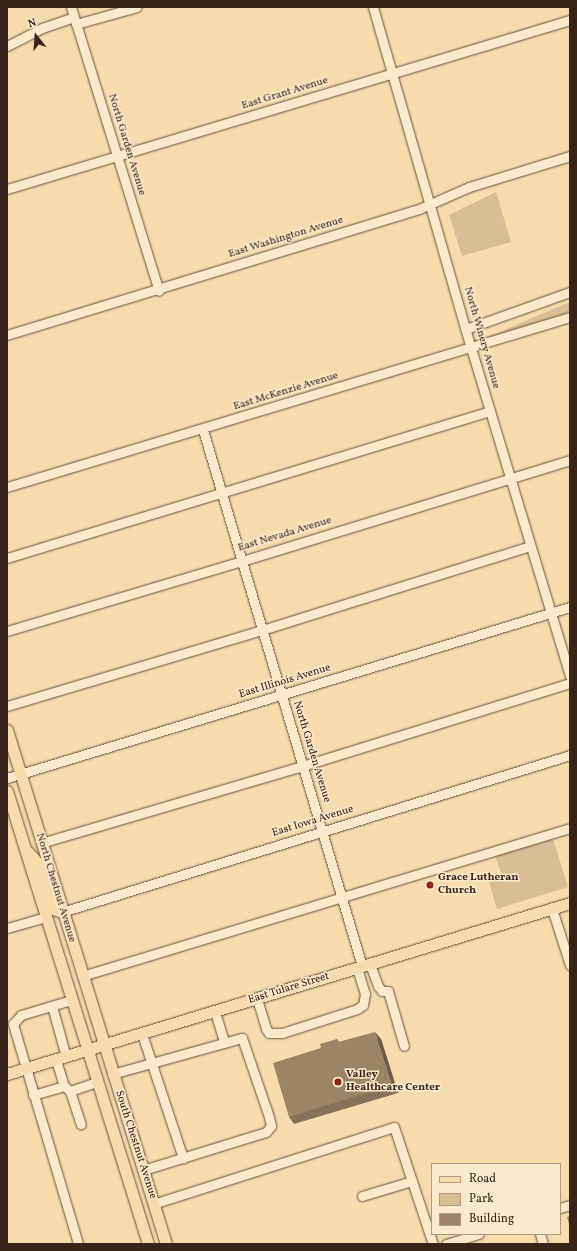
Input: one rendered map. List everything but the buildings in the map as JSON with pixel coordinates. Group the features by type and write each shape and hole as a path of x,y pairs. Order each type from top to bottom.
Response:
{"main road":[{"name":"North Chestnut Avenue","path":"7,730 103,1046"},
{"name":"North Chestnut Avenue","path":"7,791 86,1051"},
{"path":"25,849 38,863 53,909 62,912"},
{"name":"East Tulare Street","path":"7,1074 570,903"},
{"name":"South Chestnut Avenue","path":"103,1046 166,1244"},
{"name":"South Chestnut Avenue","path":"86,1051 148,1244"}],"street":[{"name":"North Garden Avenue","path":"71,7 159,290"},
{"path":"7,46 42,28 137,7"},
{"name":"North Winery Avenue","path":"373,7 471,348 570,676"},
{"name":"East Grant Avenue","path":"7,189 118,158 570,20"},
{"name":"East Washington Avenue","path":"7,335 159,290 419,209 469,187 570,156"},
{"path":"466,328 570,292"},
{"name":"East McKenzie Avenue","path":"7,487 203,430 570,317"},
{"path":"7,558 490,412"},
{"name":"North Garden Avenue","path":"203,430 341,898 363,966"},
{"name":"East Nevada Avenue","path":"7,631 242,561 570,460"},
{"path":"7,706 262,630 530,546"},
{"name":"East Illinois Avenue","path":"7,778 570,607"},
{"path":"41,843 302,766 570,683"},
{"name":"East Iowa Avenue","path":"62,912 570,755"},
{"path":"82,976 570,828"},
{"path":"552,909 570,965"},
{"path":"7,928 46,917"},
{"path":"257,999 269,1033 290,1031 357,1010 363,1005 365,994 363,966"},
{"path":"363,966 382,991 388,991 404,1046"},
{"path":"71,1000 21,1015 13,1024 78,1244"},
{"path":"52,1006 67,1088 81,1124"},
{"path":"215,1012 224,1041"},
{"path":"142,1034 183,1158"},
{"path":"112,1074 224,1041 242,1038 271,1126 266,1132 143,1170"},
{"path":"33,1095 96,1082"},
{"path":"153,1204 390,1127 394,1128 433,1244"},
{"path":"362,1196 412,1181"},
{"path":"446,1244 475,1235"}],"green space":[{"path":"496,192 511,242 462,256 449,215"},
{"path":"570,302 570,312 484,339 546,312"},
{"path":"553,839 568,887 497,909 489,882 503,878 495,856"}],"place":[{"name":"Grace Lutheran Church","path":"430,885"},
{"name":"Valley Healthcare Center","path":"338,1082"}]}
